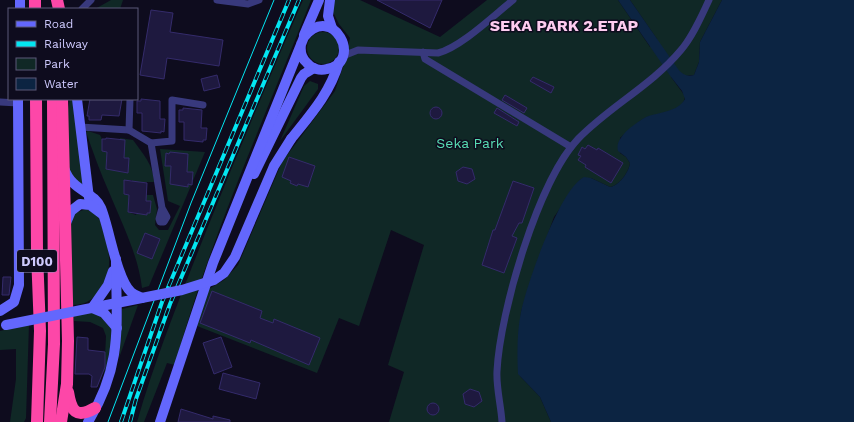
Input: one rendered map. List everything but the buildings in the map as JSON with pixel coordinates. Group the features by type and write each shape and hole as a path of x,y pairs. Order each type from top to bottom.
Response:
{"highway":[{"name":"D100","path":"36,100 37,253 40,331 36,419"},
{"name":"D100","path":"50,422 54,337 53,100"},
{"path":"62,100 68,341 67,384 70,422"},
{"path":"67,384 70,403 74,410 84,413 95,408"},
{"path":"61,422 67,384"}],"main road":[{"path":"160,422 171,392 192,320 213,263 267,124 318,0"},
{"path":"3,325 197,287 214,280 224,273 238,250 274,166 291,139 326,95 335,77 341,59 343,41 332,28 328,16 330,0"},
{"path":"326,95 326,80 303,58 302,40 315,27 323,26 332,28"},
{"path":"232,217 301,78 304,74 316,69 328,69 341,59"},
{"path":"63,120 67,100"},
{"path":"77,100 88,195 93,207"},
{"path":"0,311 14,302 19,285 18,101"},
{"path":"64,166 72,183 99,202 116,259 126,286 131,292 142,298"},
{"path":"65,231 68,215 80,204 85,203 93,207 104,216"},
{"path":"88,422 106,387 116,352 116,259"},
{"path":"92,308 108,285 116,259"},
{"path":"92,308 104,313 117,328"}],"street":[{"path":"83,8 91,0"},
{"path":"217,0 248,4 259,0"},
{"path":"343,41 358,50 438,53 452,47 513,0"},
{"path":"502,422 497,372 503,329 514,281 540,205 557,168 571,147 586,132 662,70 673,59 684,46 709,0"},
{"path":"341,59 358,50"},
{"path":"424,52 425,59 571,147"},
{"path":"129,130 130,100"},
{"path":"80,127 129,130 151,143 172,141 172,100 203,105"},
{"path":"0,102 18,101"},
{"path":"151,143 162,208"}],"green space":[{"path":"111,0 123,0 120,8 97,8"},
{"path":"303,0 311,0 221,226 204,272 175,365 167,363 144,422 137,422 144,397 188,276 242,143"},
{"name":"Seka Park","path":"334,0 360,0 440,37 487,0 618,0 650,47 657,39 630,0 722,0 700,42 699,62 694,75 685,76 681,73 671,77 685,96 684,101 675,109 645,118 620,138 620,153 626,157 630,163 628,170 617,184 610,187 591,178 581,179 554,217 521,312 518,368 520,376 540,397 551,422 389,422 404,372 388,365 424,245 391,230 359,326 339,318 317,373 197,326 209,289 224,280 238,265 282,162 335,91 344,64 350,38 339,24 331,8"},
{"path":"320,32 326,32 335,36 339,48 335,60 326,64 320,64 311,60 307,51 307,45 311,36"},
{"path":"310,81 318,84 318,89 280,141 304,86"},
{"path":"70,100 75,100 83,188 68,171 65,122"},
{"path":"88,131 100,135 102,139 102,151 108,152 106,169 125,172 129,158 122,158 120,138 133,140 144,155 150,164 154,182 132,182 132,180 128,180 128,182 124,182 124,194 130,195 128,212 136,215 137,213 143,213 143,215 146,215 147,213 150,213 151,201 144,201 144,195 153,195 157,209 155,225 159,230 168,230 180,206 168,201 160,149 205,152 149,286 142,288 133,251 97,162 86,132"},
{"path":"86,209 97,215 100,220 108,247 108,273 99,291 91,299 85,303 73,305 69,229 75,213"},
{"path":"138,305 119,358 122,309"},
{"path":"87,313 98,313 114,332 104,377 106,336 103,328 90,322 74,321 73,316"},
{"path":"29,324 26,418 24,422 10,422 16,379 16,349 0,350 0,331"}],"water":[{"path":"618,0 630,0 678,69 683,74 689,76 694,75 699,62 700,42 722,0 854,0 854,422 551,422 540,397 518,374 518,335 524,299 545,239 564,200 574,185 584,177 591,178 610,187 617,184 626,174 630,163 626,157 618,151 619,141 622,136 646,117 678,107 685,99 682,91"}],"tram line":[{"path":"108,422 191,203 274,0"}],"railway":[{"path":"121,422 162,302 289,0"},
{"path":"130,422 136,399 170,304 299,0"}],"district":[{"name":"SEKA PARK 2.ETAP","path":"564,25"}]}
